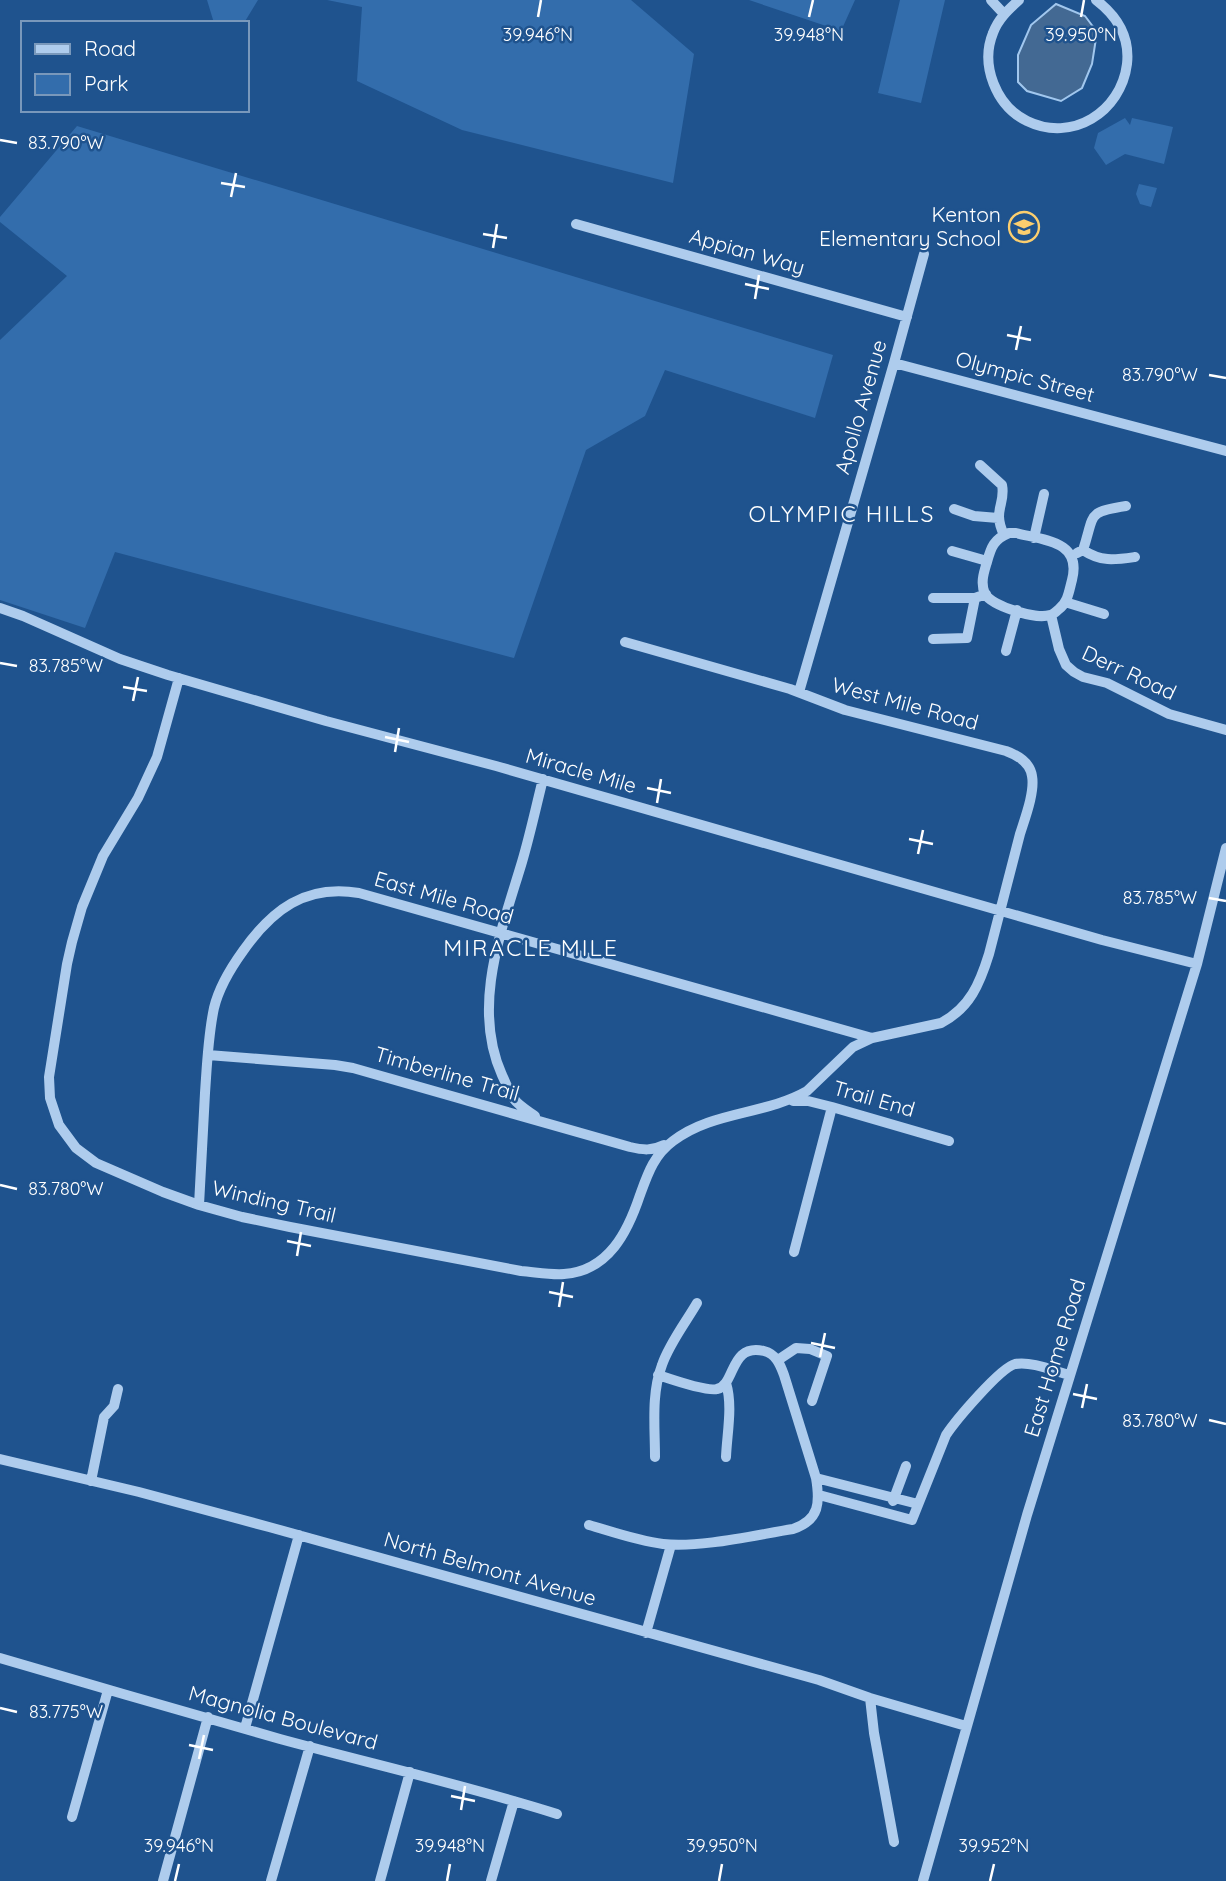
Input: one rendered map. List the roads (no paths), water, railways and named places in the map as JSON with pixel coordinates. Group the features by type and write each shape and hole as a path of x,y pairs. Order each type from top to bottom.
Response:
{"street":[{"path":"991,0 1004,14"},
{"path":"1019,0 1004,14 992,35 988,59 992,83 1005,104 1026,121 1049,128 1074,126 1096,117 1114,100 1125,78 1128,54 1122,30 1110,10 1096,0"},
{"name":"Appian Way","path":"576,224 906,317"},
{"name":"Apollo Avenue","path":"799,692 924,254"},
{"name":"Olympic Street","path":"894,363 1226,451"},
{"path":"980,465 1004,489 998,518 1003,535"},
{"path":"1034,538 1044,494"},
{"path":"1072,556 1083,550 1092,518 1096,513 1126,506"},
{"path":"954,509 974,516 998,518"},
{"path":"933,598 980,596 998,606 1041,617 1051,615 1065,602 1074,574 1072,556 1059,544 1016,533 1003,535 990,549 983,586 980,596 967,638 933,639"},
{"path":"1083,550 1100,559 1113,561 1135,557"},
{"path":"951,551 987,561"},
{"path":"1065,602 1104,614"},
{"name":"Miracle Mile","path":"0,608 120,659 179,678 1102,940 1197,964"},
{"path":"1006,651 1017,610"},
{"name":"Derr Road","path":"1051,615 1059,649 1066,665 1074,672 1107,683 1169,714 1226,730"},
{"name":"West Mile Road","path":"625,642 799,692 845,710 1006,751 1020,758 1032,774 1032,788 1000,911"},
{"name":"Winding Trail","path":"179,678 166,729 147,782 105,853 82,907 67,964 49,1077 53,1110 59,1125 71,1142 85,1156 121,1175 199,1205 290,1227 521,1271 564,1274 585,1269 615,1247 628,1228 654,1159 671,1142 713,1120 787,1101 807,1091 853,1047 872,1038"},
{"path":"540,1120 513,1099 493,1046 489,1015 495,952 523,858 542,779"},
{"name":"East Home Road","path":"923,1881 1069,1375 1197,964 1226,848"},
{"name":"East Mile Road","path":"199,1205 208,1055 211,1024 218,995 249,942 273,916 306,896 331,891 359,893 872,1038 941,1023 961,1009 977,989 1000,911"},
{"name":"Timberline Trail","path":"208,1055 288,1060 353,1068 645,1150 653,1150 671,1142"},
{"name":"Trail End","path":"787,1101 808,1101 949,1140"},
{"path":"794,1252 832,1107"},
{"path":"655,1457 655,1389 658,1376 662,1362 697,1303"},
{"path":"778,1360 796,1348 810,1349 827,1356 812,1401"},
{"path":"589,1525 648,1542 694,1544 802,1526 818,1507 816,1478 778,1360 762,1350 747,1353 736,1362 726,1383 713,1390 658,1376"},
{"path":"819,1495 912,1520 946,1435 954,1423 1006,1369 1025,1364 1069,1375"},
{"path":"726,1383 729,1393 726,1457"},
{"path":"90,1481 104,1417 114,1406 118,1389"},
{"name":"North Belmont Avenue","path":"0,1459 139,1492 299,1535 819,1680 966,1726"},
{"path":"889,1514 906,1465"},
{"path":"816,1478 918,1504"},
{"path":"245,1728 299,1535"},
{"path":"646,1633 671,1545"},
{"name":"Magnolia Boulevard","path":"0,1658 557,1814"},
{"path":"72,1817 108,1690"},
{"path":"870,1698 894,1842"},
{"path":"163,1881 208,1717"},
{"path":"271,1881 310,1746"},
{"path":"380,1881 410,1772"},
{"path":"491,1881 514,1801"}],"place":[{"name":"Kenton Elementary School","path":"1024,227"}],"district":[{"name":"OLYMPIC HILLS","path":"842,514"},
{"name":"MIRACLE MILE","path":"531,948"}]}
